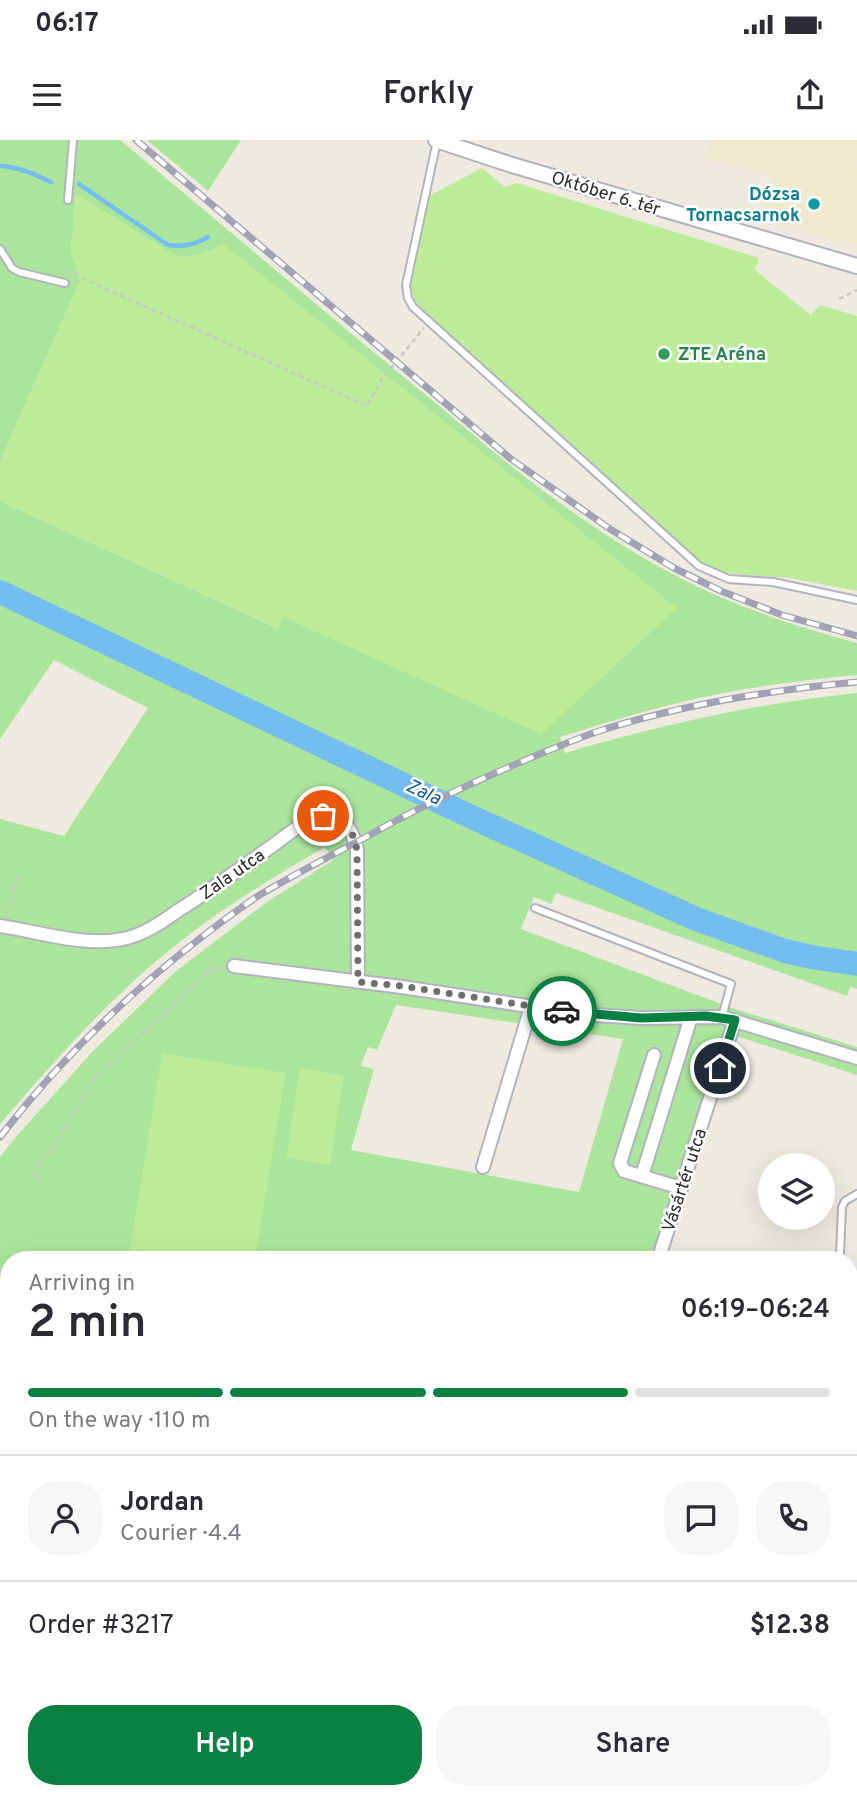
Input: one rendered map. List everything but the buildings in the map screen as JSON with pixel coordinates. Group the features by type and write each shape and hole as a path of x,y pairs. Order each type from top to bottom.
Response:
{"street":[{"name":"Október 6. tér","path":"436,140 857,266"},
{"name":"Zala utca","path":"1,927 103,942 129,937 155,926 199,898 294,830 323,816 335,817 351,830 357,850 358,982"},
{"path":"234,966 402,986 580,1014 641,1018 728,1018 857,1058"},
{"path":"483,1167 531,1007"},
{"path":"642,1176 691,1017"},
{"name":"Vásártér utca","path":"661,1251 728,1018"},
{"path":"677,1064 652,1059 620,1163 624,1171 681,1188"}],"lane":[{"path":"68,200 73,140"},
{"path":"436,140 406,285 413,307 699,566 729,579 773,582 857,600"},
{"path":"0,249 12,268 19,272 65,283"},
{"path":"535,908 731,984 728,1018"},
{"path":"840,1251 842,1207 845,1201 857,1194"}],"path":[{"path":"66,271 367,405 382,380 429,322"},
{"path":"839,299 857,290"},
{"path":"1,927 18,876"},
{"path":"41,1182 35,1175 37,1167 53,1147 94,1080 212,968 223,970 234,966"}],"shaded area":[{"path":"711,140 857,140 857,247 759,220 771,176 706,158"}],"green space":[{"path":"0,140 120,140 506,462 582,519 652,563 708,592 771,617 857,643 857,675 707,696 638,713 560,737 565,753 710,716 857,693 857,989 850,987 847,996 556,893 551,904 534,897 521,929 732,1008 857,1047 857,1075 733,1035 664,1251 0,1251 0,1157 15,1138 93,1051 175,972 267,902 333,860 325,847 233,903 181,941 109,1005 0,1124 0,819 64,836 148,708 54,660 0,739 0,501 277,628 282,617 223,244 199,255 174,255 76,194 71,251 80,281 0,462","holes":["396,1005 623,1039 579,1192 351,1150 374,1069 361,1066 368,1047 377,1050"]},
{"path":"147,140 241,140 208,191"},
{"name":"ZTE Aréna","path":"482,168 505,187 517,183 759,258 755,270 811,315 820,305 857,316 857,591 790,578 732,574 701,564 517,406 512,391 415,302 411,286 430,195"},
{"path":"76,194 174,255 199,255 223,244 677,608 541,734 283,617 278,628 0,501 0,462 80,281 71,251"},
{"path":"162,1053 286,1073 256,1251 129,1251"},
{"path":"300,1068 344,1075 330,1165 286,1158"}],"waterway":[{"path":"0,166 20,169 51,182"},
{"path":"79,184 168,245 189,245 208,237"},
{"name":"Zala","path":"0,592 465,814 696,919 785,951 857,964"}],"railway":[{"path":"136,140 511,459 610,529 674,568 721,591 782,615 857,636"},
{"path":"0,1137 45,1082 95,1030 175,958 263,893 385,826 483,778 602,730 728,699 857,682"}],"way so far":[{"path":"323,816 335,817 346,824 351,830 357,850 358,982 402,986 562,1011"}],"place":[{"name":"Dózsa Tornacsarnok","path":"814,204"},
{"name":"ZTE Aréna","path":"664,354"}],"route":[{"path":"562,1011 641,1018 706,1016 735,1020 720,1068"}]}
